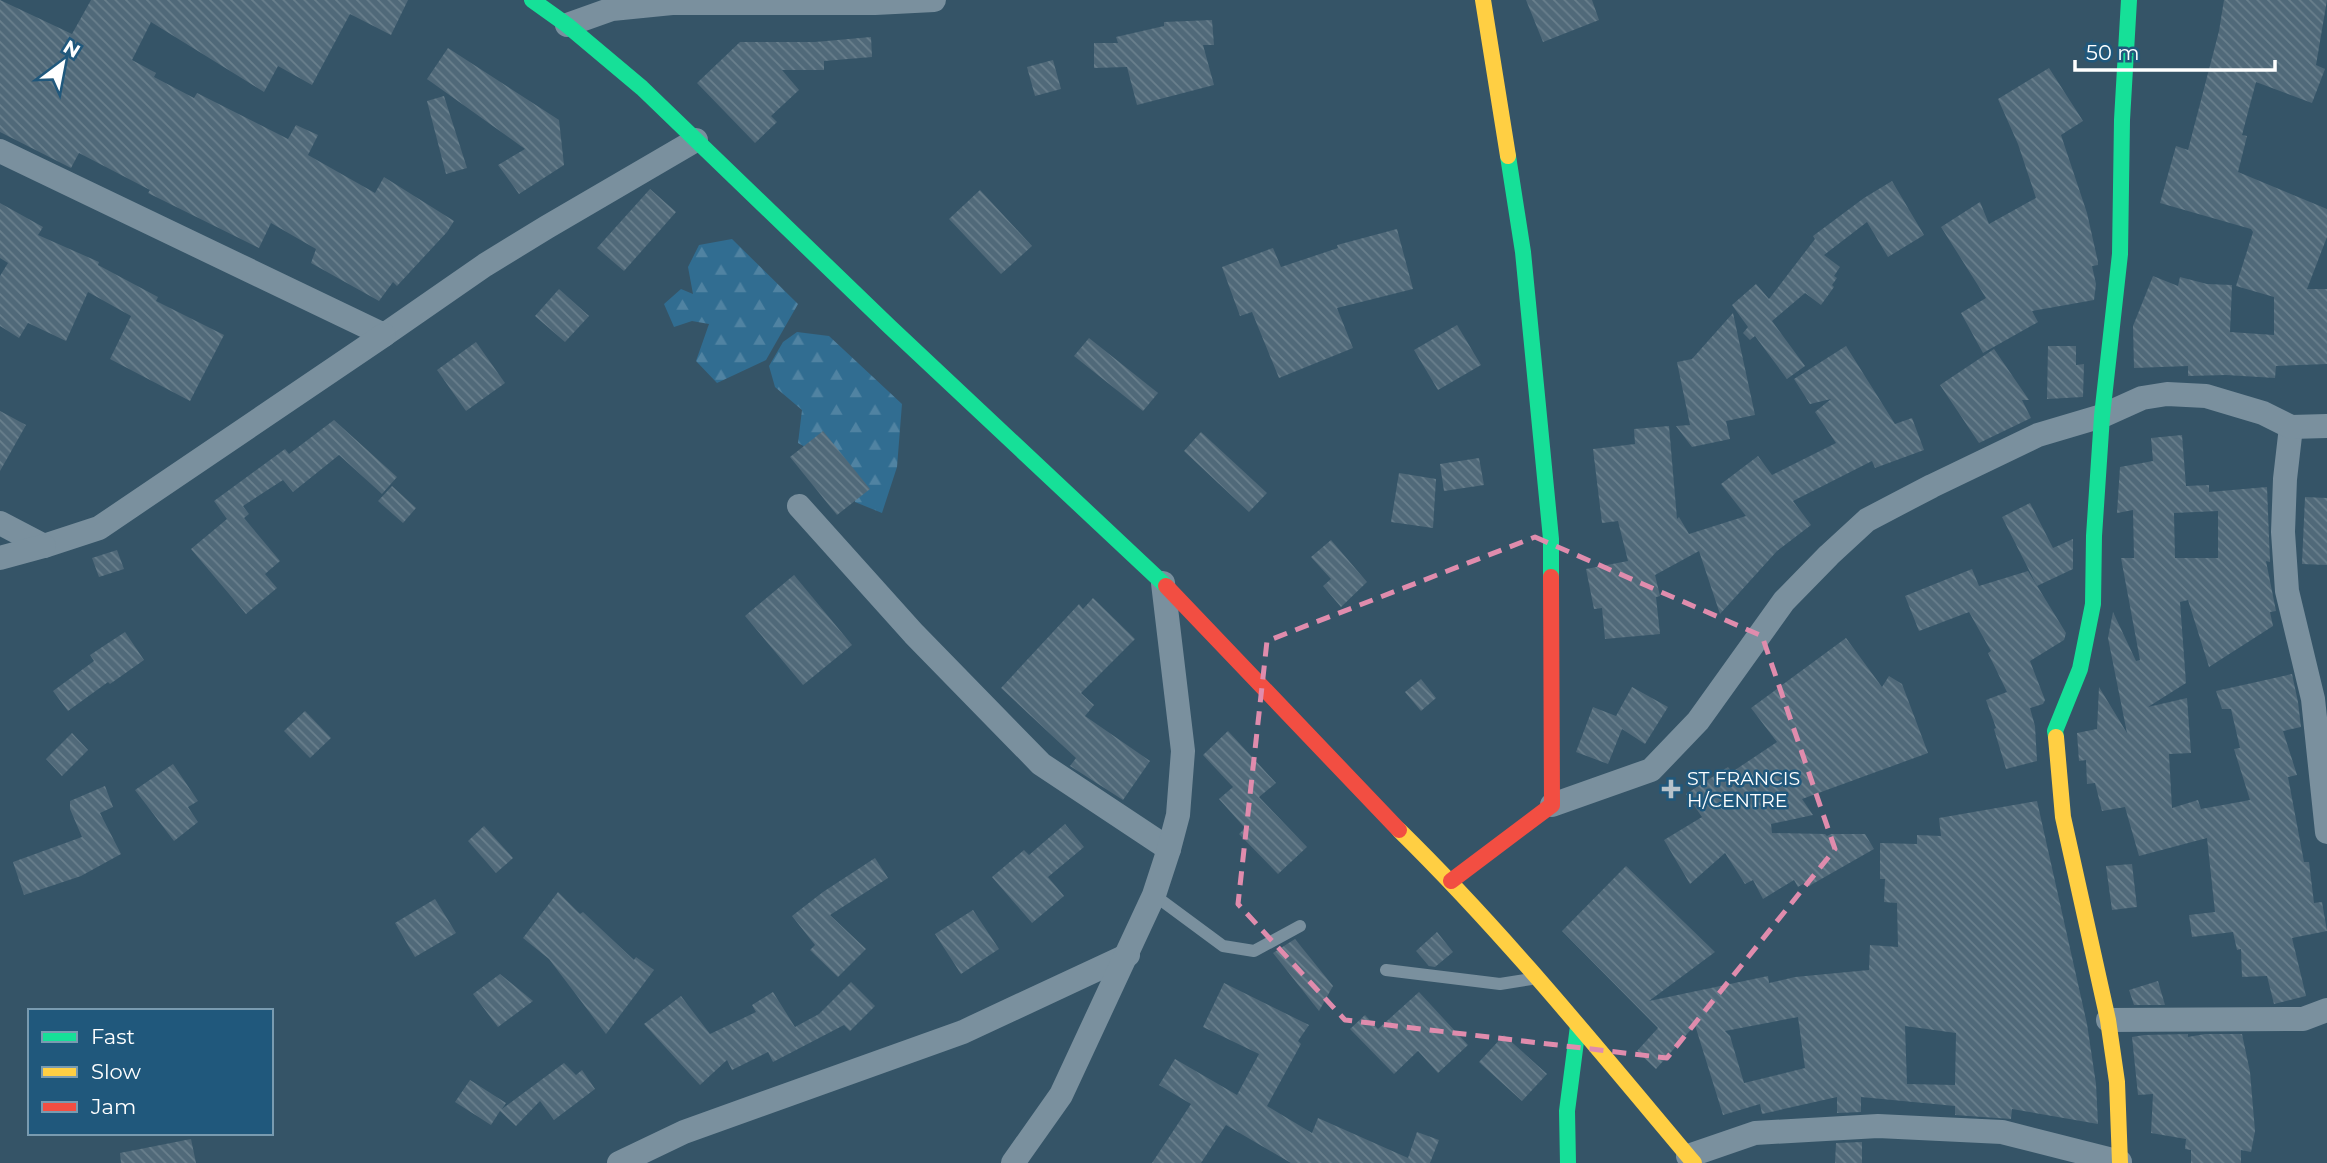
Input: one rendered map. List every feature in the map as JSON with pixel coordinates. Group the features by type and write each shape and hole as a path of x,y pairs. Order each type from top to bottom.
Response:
{"street":[{"path":"532,0 567,25 642,88 890,327 1163,583 1388,819 1451,881 1538,978 1691,1160 1755,1133 1878,1126 2002,1132 2120,1163 2117,1082 2108,1020 2063,817 2055,731 2080,668 2093,604 2094,536 2102,416 2120,254 2122,120 2129,0"},
{"path":"567,25 612,9 672,4 876,4 934,0"},
{"path":"1483,0 1523,252 1551,540 1552,806"},
{"path":"0,558 99,528 526,239 696,140"},
{"path":"0,151 384,335"},
{"path":"1451,881 1552,806 1651,770 1698,721 1784,601 1867,520 2038,435 2102,416 2142,398 2167,394 2206,396 2263,413 2291,427 2327,426"},
{"path":"2291,427 2283,532 2287,591 2313,699 2327,832"},
{"path":"799,506 914,634 1041,764 1169,849"},
{"path":"0,523 44,546"},
{"path":"1013,1163 1061,1095 1128,955 1154,895 1178,815 1183,751 1163,583"},
{"path":"619,1163 684,1132 963,1032 1128,955"},
{"path":"2108,1020 2303,1019 2327,1010"},
{"path":"1568,1163 1567,1111 1578,1026"}],"lane":[{"path":"1154,895 1223,946 1254,951 1300,926"},
{"path":"1386,971 1500,984 1538,978"}],"highlighted area":[{"path":"1535,537 1762,636 1835,849 1667,1058 1345,1020 1238,904 1267,641"}],"green space":[{"path":"732,239 798,304 766,360 717,383 696,361 709,324 692,321 674,327 664,304 681,289 693,294 688,267 699,245"},
{"path":"797,332 829,336 902,404 897,467 882,513 855,502 852,473 798,443 802,410 775,387 769,366 783,342"}],"building":[{"path":"0,0 72,34 91,0 408,0 391,35 350,14 312,85 278,66 264,92 151,22 132,60 156,73 154,77 194,98 197,93 288,139 296,125 318,135 308,155 375,193 384,177 454,221 397,286 393,282 379,301 311,263 316,249 271,223 259,248 148,193 150,190 79,153 71,168 0,132"},
{"path":"1526,0 1592,0 1599,20 1543,42"},
{"path":"2224,0 2327,0 2316,65 2325,69 2312,103 2256,82 2242,135 2247,136 2238,172 2327,209 2327,237 2307,289 2327,289 2327,364 2276,366 2275,378 2188,376 2188,366 2134,368 2133,326 2153,276 2178,286 2180,277 2207,284 2232,285 2230,332 2274,335 2274,297 2236,286 2253,232 2251,229 2160,203 2176,146 2188,150 2219,31"},
{"path":"1212,20 1214,45 1203,45 1214,85 1137,105 1127,67 1094,68 1094,43 1118,43 1116,37 1164,26 1164,22"},
{"path":"871,37 872,57 824,61 824,70 782,70 799,90 771,116 777,122 755,143 697,83 740,42 815,42"},
{"path":"448,48 559,120 564,165 519,194 498,165 525,149 427,79"},
{"path":"1053,60 1061,89 1035,96 1027,67"},
{"path":"2049,68 2083,121 2061,135 2087,213 2098,262 2098,265 2092,266 2096,284 2094,300 2032,311 2038,322 1983,353 1961,313 1986,298 1941,227 1980,202 1989,224 2036,198 2018,144 1998,99"},
{"path":"444,96 467,168 446,174 427,101"},
{"path":"1892,181 1924,235 1888,257 1867,222 1824,255 1840,267 1834,276 1837,278 1832,285 1834,287 1821,305 1805,293 1772,321 1805,366 1787,379 1755,336 1750,340 1743,333 1748,327 1732,305 1756,284 1769,299 1815,239 1813,236"},
{"path":"650,189 676,212 624,271 597,248"},
{"path":"980,190 1032,246 1001,274 949,219"},
{"path":"0,203 43,227 38,235 99,262 98,265 158,297 156,301 224,335 190,401 110,359 131,316 88,292 66,341 28,323 19,338 0,326 0,276 8,263 0,258"},
{"path":"1397,229 1413,289 1337,308 1353,348 1279,378 1252,312 1240,316 1222,267 1273,248 1281,267 1338,248 1337,245"},
{"path":"559,289 589,316 565,342 535,316"},
{"path":"1733,313 1755,415 1726,421 1730,439 1692,447 1676,426 1690,425 1677,362 1692,359"},
{"path":"1457,325 1481,365 1438,390 1414,350"},
{"path":"1089,338 1158,393 1143,411 1074,356"},
{"path":"476,342 505,383 466,411 437,370"},
{"path":"1846,346 1895,424 1912,418 1924,450 1875,468 1872,461 1793,501 1811,525 1777,551 1720,614 1699,551 1655,575 1660,596 1656,597 1660,634 1605,639 1602,608 1594,609 1586,569 1628,561 1618,521 1602,523 1593,449 1635,444 1634,429 1669,426 1677,519 1679,517 1689,534 1746,516 1721,484 1758,456 1772,475 1836,443 1815,412 1831,399 1810,404 1794,379"},
{"path":"2048,346 2076,346 2076,365 2084,364 2083,397 2047,399"},
{"path":"1994,349 2029,400 2022,400 2031,418 1979,443 1940,385"},
{"path":"0,411 26,425 0,471"},
{"path":"334,420 397,477 382,494 339,455 293,492 283,480 243,506 249,514 244,518 280,561 265,574 277,588 246,614 191,549 227,519 214,501 285,449 289,454"},
{"path":"823,431 870,489 837,515 790,457"},
{"path":"1201,432 1267,493 1249,512 1184,451"},
{"path":"2182,435 2186,486 2209,485 2209,492 2267,487 2270,562 2266,561 2276,611 2270,612 2273,626 2209,667 2188,600 2180,602 2186,683 2148,707 2187,698 2191,753 2169,754 2172,808 2198,800 2201,809 2250,800 2234,749 2240,748 2231,709 2222,709 2216,691 2292,674 2301,727 2283,731 2297,775 2288,777 2304,862 2309,862 2314,903 2322,902 2327,931 2292,938 2306,996 2274,1004 2267,976 2242,977 2241,949 2237,950 2233,932 2192,937 2189,915 2215,912 2207,838 2139,856 2125,807 2102,811 2095,783 2087,784 2086,760 2079,761 2077,733 2097,729 2099,687 2127,733 2108,638 2113,612 2136,661 2140,660 2121,558 2134,558 2133,510 2117,513 2120,467 2153,461 2151,438","holes":["2218,511 2218,558 2175,558 2174,513"]},
{"path":"1479,458 1484,485 1444,491 1440,464"},
{"path":"1399,473 1436,479 1433,528 1391,522"},
{"path":"392,486 416,508 403,523 378,501"},
{"path":"2305,497 2327,498 2327,565 2302,564"},
{"path":"2030,503 2053,548 2073,539 2073,569 2037,586 2002,517"},
{"path":"1331,540 1367,582 1341,607 1323,586 1331,579 1311,557"},
{"path":"117,550 124,569 99,577 92,558"},
{"path":"1972,569 1979,586 2028,571 2066,633 2064,640 2030,661 2045,700 2043,704 2030,708 2035,726 2037,761 2006,769 1986,700 2007,692 1988,653 1991,651 1969,612 1919,631 1905,596"},
{"path":"794,575 852,645 803,685 745,616"},
{"path":"1093,598 1135,639 1081,693 1094,705 1085,716 1150,761 1123,800 1070,766 1076,758 1001,688 1079,604 1083,609"},
{"path":"125,632 144,660 68,711 53,691 94,661 90,655"},
{"path":"1846,638 1882,687 1889,676 1902,684 1928,753 1802,799 1813,815 1771,824 1772,833 1827,836 1865,834 1874,849 1809,886 1806,882 1798,887 1794,880 1763,899 1753,880 1745,884 1725,853 1690,884 1664,840 1702,817 1686,794 1728,767 1732,772 1777,742 1751,708"},
{"path":"1421,679 1436,698 1421,711 1405,692"},
{"path":"1632,687 1668,707 1645,744 1622,729 1608,764 1576,752 1593,707 1616,716"},
{"path":"305,711 331,738 310,758 284,731"},
{"path":"1228,731 1276,783 1259,797 1307,847 1278,874 1239,834 1245,828 1219,799 1233,787 1203,755"},
{"path":"72,733 88,750 62,776 46,759"},
{"path":"173,764 198,801 188,807 198,822 174,841 135,790"},
{"path":"105,786 113,807 100,813 121,854 81,876 24,895 13,862 82,837 70,809 70,801"},
{"path":"2037,801 2087,1024 2096,1084 2098,1124 2012,1109 2011,1119 1955,1115 1955,1106 1861,1097 1861,1112 1837,1113 1837,1097 1762,1114 1760,1104 1723,1115 1695,1025 1656,1069 1637,1051 1658,1028 1562,931 1626,866 1715,952 1649,1001 1768,976 1769,983 1795,977 1869,970 1870,945 1898,947 1897,903 1884,902 1885,879 1880,879 1880,843 1917,844 1917,835 1941,836 1939,818","holes":["1798,1017 1805,1068 1744,1083 1730,1036 1725,1031","1905,1026 1956,1033 1955,1085 1907,1084"]},
{"path":"1065,824 1084,847 1048,877 1064,896 1032,923 992,877 1024,850 1029,855"},
{"path":"484,826 513,858 496,873 468,841"},
{"path":"875,858 888,878 830,915 866,949 838,977 810,950 815,945 792,916"},
{"path":"2132,864 2137,907 2112,910 2106,866"},
{"path":"558,892 634,960 636,957 654,970 606,1034 549,959 523,938"},
{"path":"435,899 456,933 415,957 395,923"},
{"path":"973,910 999,949 961,974 935,934"},
{"path":"1437,932 1453,952 1435,967 1429,966 1416,951"},
{"path":"1295,939 1333,986 1319,1011 1273,953"},
{"path":"500,974 533,1001 498,1027 473,994"},
{"path":"2158,981 2165,1005 2134,1005 2129,990"},
{"path":"851,982 875,1006 850,1031 844,1025 773,1062 768,1052 732,1070 727,1060 700,1085 644,1024 681,996 710,1034 756,1012 752,1005 773,992 795,1027 819,1014"},
{"path":"1224,983 1309,1025 1298,1041 1301,1044 1267,1106 1312,1133 1318,1118 1408,1158 1417,1132 1439,1140 1430,1163 1291,1163 1226,1125 1201,1163 1152,1163 1191,1104 1159,1085 1175,1059 1237,1095 1259,1054 1203,1027"},
{"path":"1419,992 1468,1045 1438,1073 1418,1051 1394,1074 1350,1029 1365,1015 1378,1029"},
{"path":"2188,1034 2188,1037 2242,1034 2250,1072 2255,1131 2251,1152 2241,1150 2241,1163 2191,1163 2191,1150 2185,1149 2186,1139 2151,1133 2153,1094 2138,1095 2132,1037"},
{"path":"1504,1035 1547,1074 1522,1101 1479,1062"},
{"path":"564,1063 576,1075 582,1070 595,1089 554,1120 540,1101 516,1126 500,1111 491,1125 455,1102 470,1080 506,1103 502,1109"},
{"path":"191,1139 196,1163 121,1163 120,1153"},
{"path":"1862,1142 1862,1163 1835,1163 1836,1143"}],"traffic: fast":[{"path":"532,0 567,25 642,88 890,327 1166,586"},
{"path":"2056,737 2055,731 2080,669 2093,604 2094,536 2102,416 2120,254 2122,120 2129,0"},
{"path":"1508,156 1523,252 1551,539 1551,577"},
{"path":"1568,1163 1567,1111 1578,1026"}],"traffic: slow":[{"path":"1483,0 1508,156"},
{"path":"2056,737 2063,817 2108,1020 2117,1082 2120,1163"},
{"path":"1399,830 1514,951 1694,1163"}],"traffic: jam":[{"path":"1451,881 1552,805 1551,577"},
{"path":"1166,586 1399,830"}],"place":[{"name":"ST FRANCIS H/CENTRE","path":"1671,789"}]}
